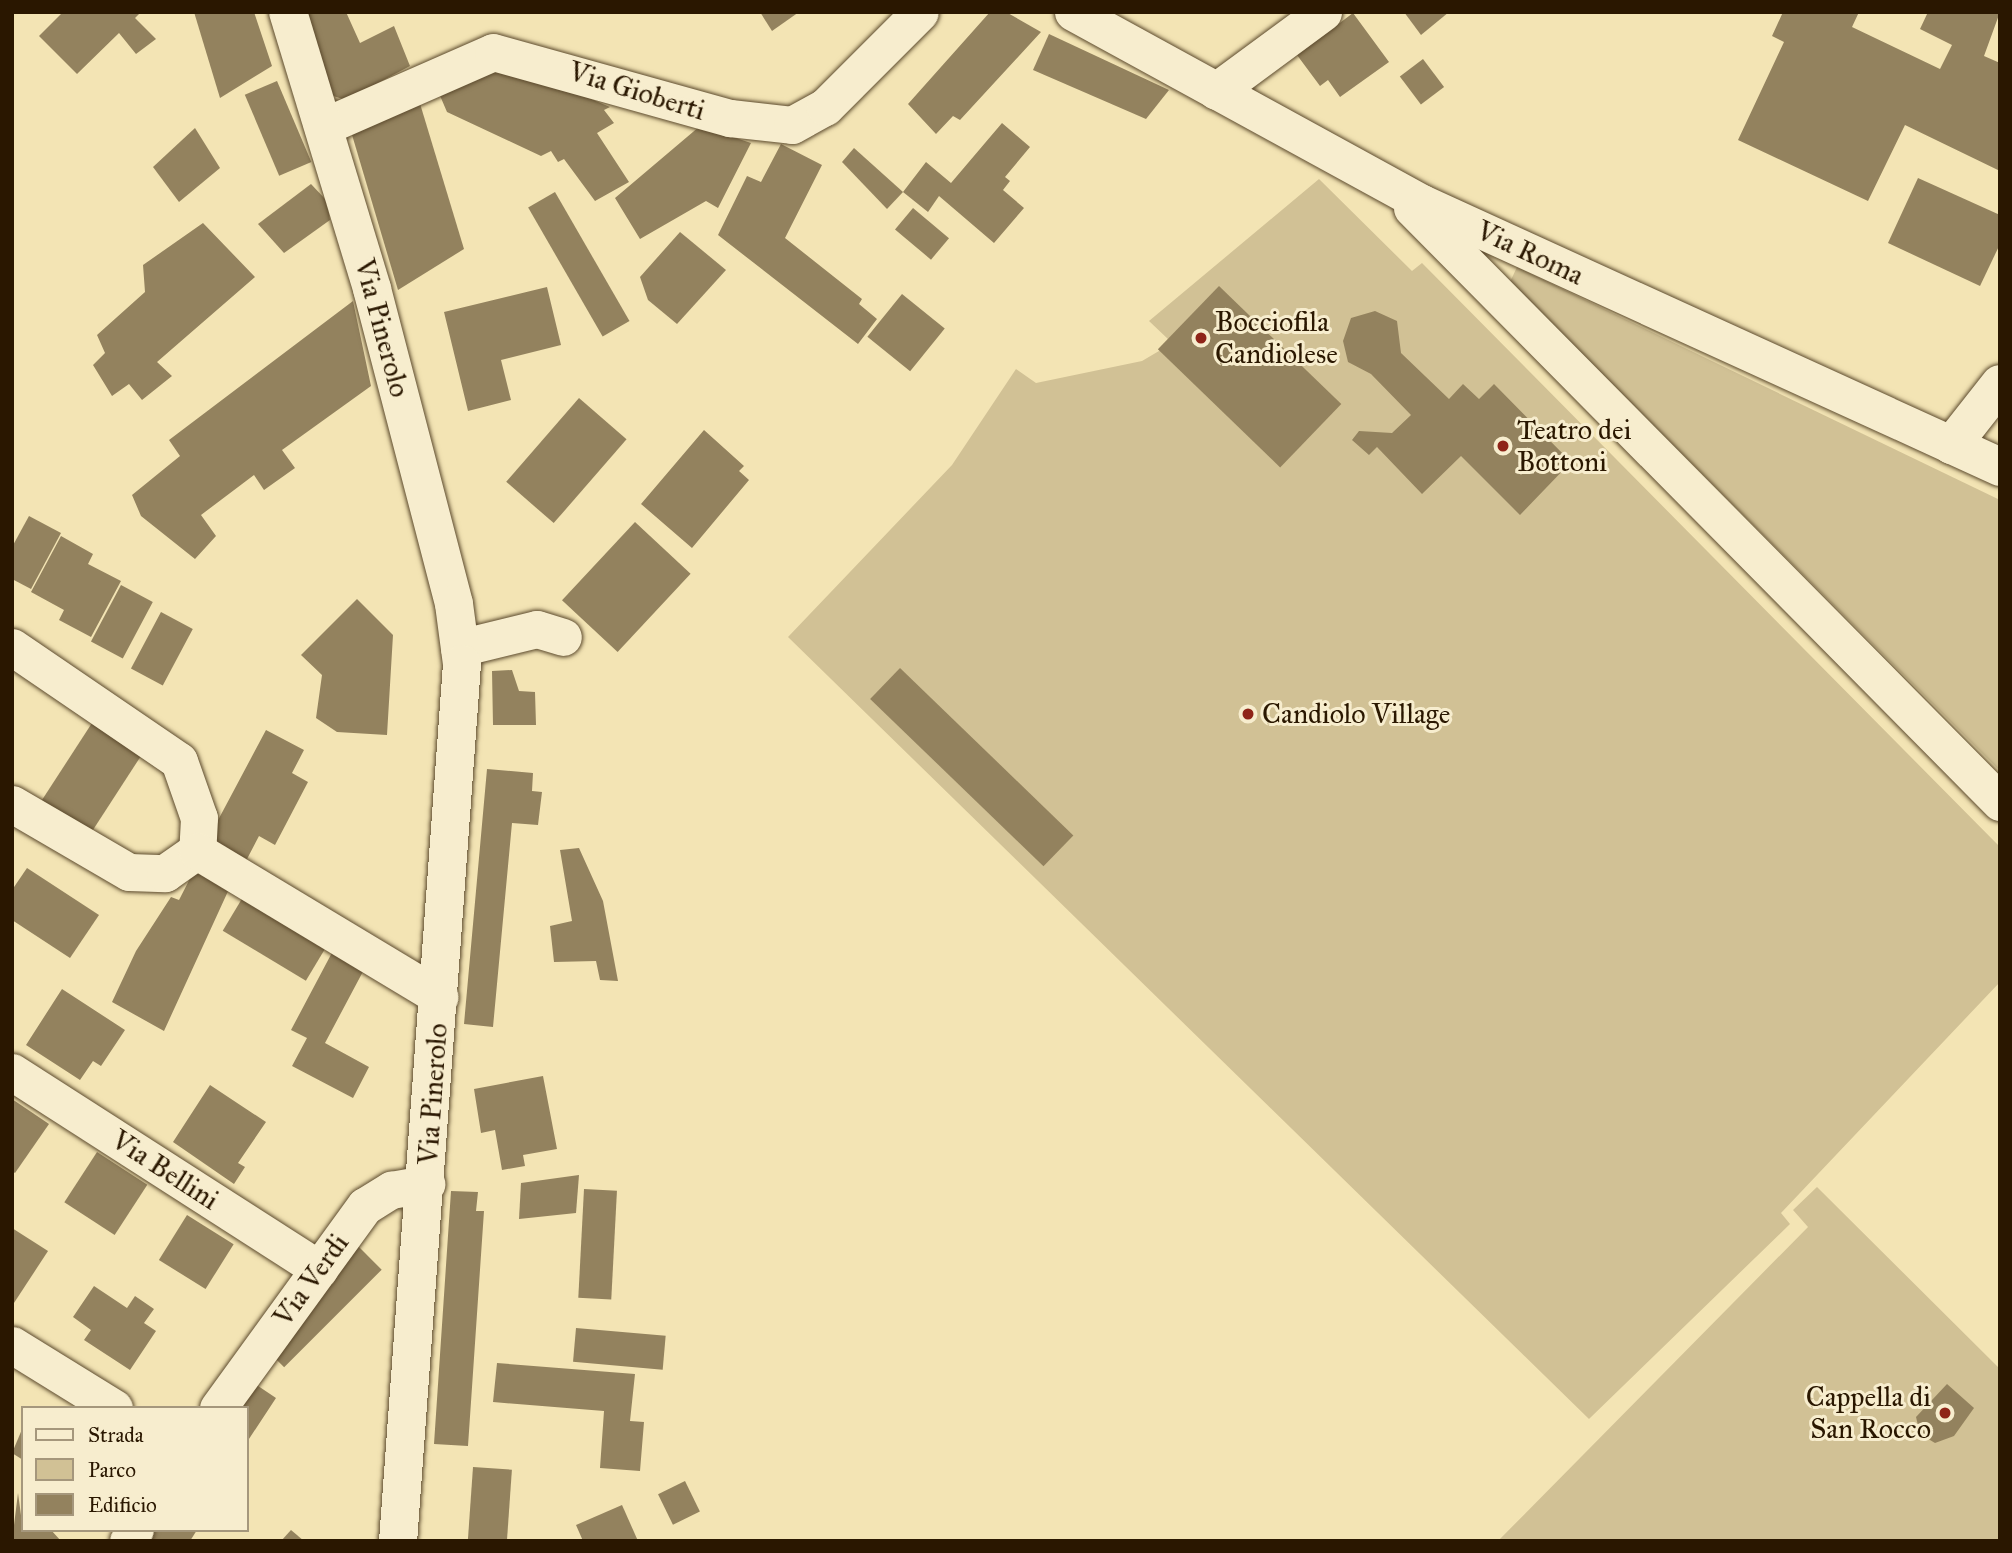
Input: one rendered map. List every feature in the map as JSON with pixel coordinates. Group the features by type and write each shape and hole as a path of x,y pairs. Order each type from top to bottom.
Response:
{"main road":[{"name":"Via Pinerolo","path":"288,12 327,125 454,604 459,648 461,728 398,1541"},
{"path":"1952,445 2000,384"},
{"name":"Via Roma","path":"1952,445 2000,467"}],"street":[{"name":"Via Gioberti","path":"327,125 493,52 730,118 792,125 825,107 920,12"},
{"name":"Via Roma","path":"1073,12 1392,187 1952,445"},
{"path":"1216,91 1323,12"},
{"path":"1392,187 2000,803"},
{"path":"459,648 537,629 563,637"},
{"path":"12,647 179,761 199,818 197,851"},
{"path":"12,804 129,872 165,873 197,851"},
{"path":"197,851 440,997"},
{"name":"Via Bellini","path":"12,1072 318,1269"},
{"name":"Via Verdi","path":"219,1406 365,1206 391,1190 426,1184"},
{"path":"12,1345 111,1406"}],"green space":[{"name":"Candiolo Village","path":"1319,179 1412,271 1422,263 2000,847 2000,982 1781,1213 1790,1224 1589,1419 788,637 952,465 1016,369 1036,383 1142,361 1159,351 1169,340 1149,321"},
{"path":"1517,267 2000,500 2000,771 1510,282"},
{"path":"1817,1187 2000,1369 2000,1541 1498,1541 1808,1227 1793,1210"}],"building":[{"path":"63,12 141,12 135,18 156,39 136,54 119,33 77,74 39,36"},
{"path":"194,12 254,12 272,66 220,98"},
{"path":"302,12 346,12 360,43 394,26 410,66 346,100 330,95"},
{"path":"760,12 799,12 772,31"},
{"path":"990,12 1006,12 1041,32 960,120 953,116 936,134 908,104"},
{"path":"1404,12 1449,12 1421,35"},
{"path":"1783,12 1859,12 1852,27 1940,69 1952,45 1920,29 1928,12 2000,12 1984,56 2000,63 2000,171 1905,125 1868,201 1738,140 1784,42 1772,36"},
{"path":"1353,13 1389,62 1340,97 1328,80 1320,86 1297,55"},
{"path":"1049,34 1169,90 1146,119 1033,70"},
{"path":"492,57 610,107 604,110 614,123 597,133 629,182 595,201 564,159 558,162 551,151 541,156 447,112 435,84"},
{"path":"1423,59 1444,87 1421,104 1400,76"},
{"path":"277,81 311,162 279,176 245,95"},
{"path":"418,97 464,249 398,290 350,128"},
{"path":"1002,123 1030,147 1005,177 1010,181 1003,190 1024,208 994,243 939,196 928,212 903,192 926,162 951,183"},
{"path":"700,126 751,143 718,208 706,201 640,239 615,198"},
{"path":"195,128 220,168 179,202 153,167"},
{"path":"781,144 822,165 785,238 862,299 859,304 877,319 858,344 718,235 747,176 761,182"},
{"path":"854,148 903,192 887,209 842,162"},
{"path":"1918,178 2000,215 2000,244 1980,286 1888,243"},
{"path":"311,184 327,201 330,220 284,253 258,224"},
{"path":"555,192 630,321 603,337 528,208"},
{"path":"913,208 949,238 931,260 895,229"},
{"path":"203,223 255,277 157,362 172,376 142,400 129,384 112,396 93,365 105,353 97,335 145,292 143,265"},
{"path":"680,232 726,270 677,324 648,300 640,277"},
{"path":"1219,286 1341,404 1280,467 1158,349"},
{"path":"547,287 561,345 501,360 511,400 468,411 444,312"},
{"path":"902,294 945,329 910,371 867,337"},
{"path":"353,301 371,386 282,450 295,468 264,490 254,475 201,515 216,536 195,559 141,516 132,495 180,456 169,440"},
{"path":"1375,311 1397,321 1401,353 1449,399 1463,384 1479,399 1494,384 1571,462 1520,515 1461,456 1422,494 1377,447 1369,455 1352,440 1359,431 1392,433 1411,415 1371,374 1348,362 1343,341 1351,318"},
{"path":"579,398 627,439 554,523 506,482"},
{"path":"704,430 744,466 739,471 749,480 692,548 641,504"},
{"path":"29,516 61,533 31,589 12,579 12,547"},
{"path":"635,522 691,574 618,652 562,600"},
{"path":"61,536 93,554 88,564 121,581 91,637 59,620 64,610 31,592"},
{"path":"121,585 153,602 123,658 91,642"},
{"path":"357,599 393,635 387,735 337,732 316,718 322,675 301,655"},
{"path":"161,612 193,629 163,685 131,669"},
{"path":"900,668 1073,835 1043,866 870,699"},
{"path":"512,670 519,691 535,692 536,725 493,725 492,671"},
{"path":"92,723 141,755 89,836 40,804"},
{"path":"266,730 304,750 292,773 308,782 275,845 259,836 247,859 208,839"},
{"path":"487,769 533,773 532,791 542,792 538,825 512,823 493,1027 464,1024"},
{"path":"579,848 603,901 618,981 600,980 596,961 554,962 550,926 572,921 560,850"},
{"path":"200,859 235,876 164,1031 112,1002 136,951 171,897 179,900"},
{"path":"27,868 99,915 70,958 12,920 12,890"},
{"path":"249,887 332,937 306,981 223,931"},
{"path":"335,947 367,964 325,1043 369,1067 353,1098 292,1066 307,1038 291,1030"},
{"path":"62,989 125,1030 101,1066 93,1061 80,1080 26,1045"},
{"path":"543,1076 557,1149 523,1155 525,1166 502,1170 495,1130 481,1133 474,1089"},
{"path":"210,1085 266,1122 238,1163 245,1167 234,1184 173,1142"},
{"path":"12,1099 49,1124 15,1173 12,1171"},
{"path":"97,1152 147,1185 115,1235 64,1202"},
{"path":"579,1175 576,1213 519,1219 521,1183"},
{"path":"584,1189 617,1191 611,1300 578,1298"},
{"path":"451,1191 478,1192 476,1211 484,1211 468,1446 434,1444"},
{"path":"187,1215 234,1244 206,1289 159,1260"},
{"path":"12,1228 48,1251 12,1306"},
{"path":"352,1240 382,1270 284,1367 254,1338"},
{"path":"94,1286 127,1308 135,1296 154,1309 144,1323 156,1331 130,1370 84,1340 91,1330 73,1317"},
{"path":"576,1328 666,1336 663,1370 573,1362"},
{"path":"497,1363 635,1374 630,1421 644,1422 640,1471 600,1468 604,1411 493,1402"},
{"path":"249,1380 276,1398 248,1440 248,1406 232,1406"},
{"name":"Cappella di San Rocco","path":"1947,1384 1974,1408 1954,1436 1935,1443 1920,1434 1916,1417"},
{"path":"21,1432 21,1459 12,1453"},
{"path":"473,1467 512,1470 507,1541 468,1541"},
{"path":"685,1481 700,1512 673,1525 658,1494"},
{"path":"18,1493 21,1532 53,1532 61,1541 12,1541"},
{"path":"622,1505 638,1541 583,1541 576,1525"},
{"path":"291,1530 304,1541 281,1541"},
{"path":"148,1532 196,1532 190,1541 143,1541"}],"place":[{"name":"Bocciofila Candiolese","path":"1201,338"},
{"name":"Teatro dei Bottoni","path":"1503,446"},
{"name":"Candiolo Village","path":"1248,714"},
{"name":"Cappella di San Rocco","path":"1945,1413"}]}
